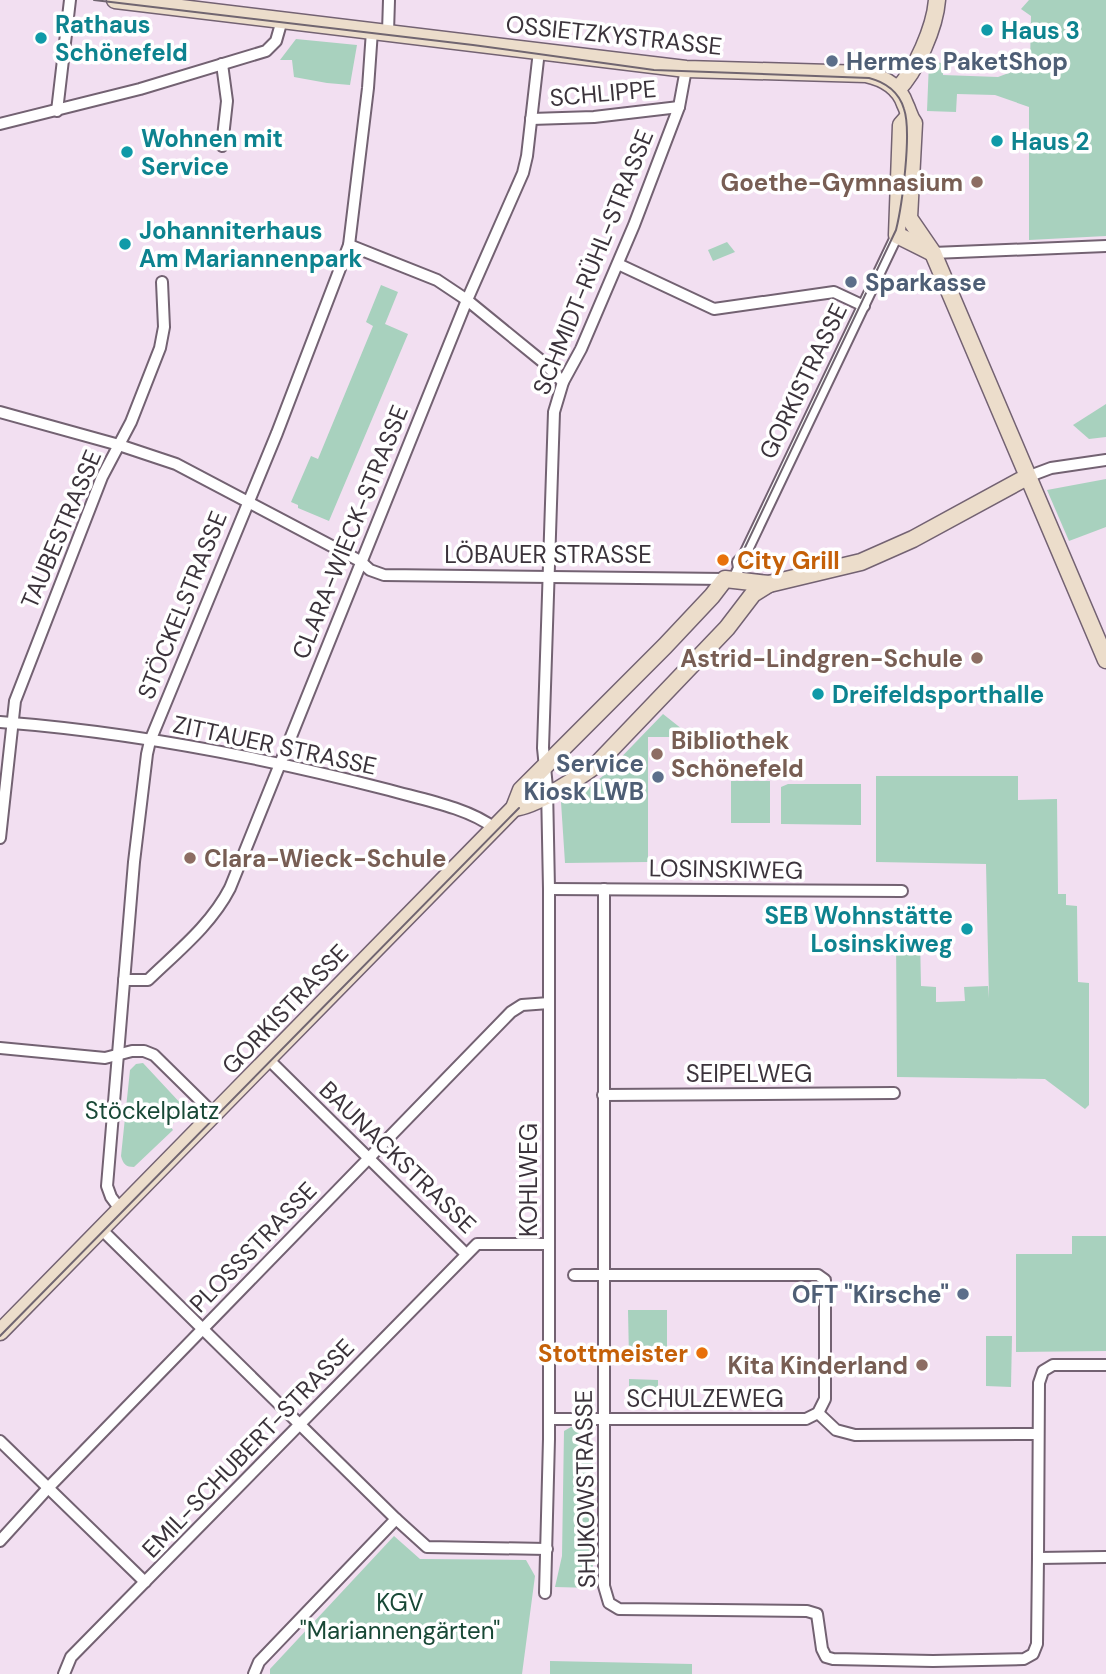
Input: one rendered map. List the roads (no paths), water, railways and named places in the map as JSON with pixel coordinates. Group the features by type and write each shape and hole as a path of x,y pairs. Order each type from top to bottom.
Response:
{"main road":[{"name":"OSSIETZKYSTRASSE","path":"116,0 686,69 866,74 880,77 897,90"},
{"path":"937,0 932,23 913,69 897,90 906,106 908,117 914,123 909,218 933,253 1106,660"},
{"name":"GORKISTRASSE","path":"897,235 901,125 908,117"},
{"path":"897,235 933,253"},
{"name":"LÖBAUER STRASSE","path":"730,579 755,584 768,583 868,559 913,539 1027,477"},
{"name":"GORKISTRASSE","path":"0,1332 514,808 522,790 544,766 730,579"},
{"name":"GORKISTRASSE","path":"514,808 525,806 548,794 596,765 727,628 753,594 768,583"}],"street":[{"path":"57,111 71,0"},
{"name":"STÖCKELSTRASSE","path":"121,1209 109,1195 107,1186 140,804 150,741 247,500 282,421 349,245 368,88 389,0"},
{"path":"0,124 140,89 266,51 276,41 282,20"},
{"name":"CLARA-WIECK-STRASSE","path":"124,980 148,980 206,924 230,888 360,561 467,300 523,173 538,51"},
{"path":"222,64 227,102 222,146"},
{"name":"SCHMIDT-RÜHL-STRASSE","path":"544,766 554,412 563,383 618,264 679,107 686,69"},
{"name":"SCHLIPPE","path":"531,119 594,117 679,107"},
{"name":"GORKISTRASSE","path":"730,579 739,568 738,562 744,556 897,235"},
{"path":"349,245 436,280 467,300 543,362 563,383"},
{"path":"933,253 1106,246"},
{"path":"618,264 714,309 834,292 864,306"},
{"name":"TAUBESTRASSE","path":"0,838 6,722 102,477 131,422 160,348 164,327 162,282"},
{"name":"LÖBAUER STRASSE","path":"0,412 176,464 360,561 370,570 384,575 730,579"},
{"name":"LÖBAUER STRASSE","path":"1027,477 1051,468 1106,460"},
{"name":"ZITTAUER STRASSE","path":"6,722 150,741 279,764 423,800 483,820 494,828"},
{"name":"KOHLWEG","path":"544,766 548,794 549,889 549,1419 545,1593"},
{"name":"LOSINSKIWEG","path":"549,889 902,891"},
{"name":"SHUKOWSTRASSE","path":"604,889 604,1586 609,1603 619,1609 807,1611 817,1614 822,1649 826,1657 833,1660 1024,1660 1033,1654 1037,1644 1038,1558"},
{"name":"PLOSSSTRASSE","path":"0,1541 368,1157 511,1012 522,1005 549,1003"},
{"path":"0,1048 105,1058 132,1051 144,1051 154,1055 214,1114"},
{"name":"BAUNACKSTRASSE","path":"268,1059 466,1254 477,1244 549,1244"},
{"name":"SEIPELWEG","path":"603,1095 894,1093"},
{"path":"101,1229 427,1547 547,1549"},
{"name":"EMIL-SCHUBERT-STRASSE","path":"64,1674 71,1657 466,1254"},
{"path":"573,1275 604,1275"},
{"name":"SCHULZEWEG","path":"549,1419 806,1419 818,1413 825,1399 825,1280 818,1275 604,1275"},
{"path":"1106,1365 1053,1365 1043,1371 1039,1383 1038,1558 1106,1557"},
{"name":"SCHULZEWEG","path":"818,1413 836,1430 855,1434 1038,1434"},
{"path":"0,1441 145,1582"},
{"path":"254,1674 259,1662 396,1519"}],"tram line":[{"path":"94,0 473,45 654,70 869,78 891,89 904,109 907,134 896,230 738,562"},
{"path":"0,1336 519,808"}],"place":[{"name":"Haus 3","path":"987,30"},
{"name":"Rathaus Schönefeld","path":"41,38"},
{"name":"Hermes PaketShop","path":"832,61"},
{"name":"Haus 2","path":"997,141"},
{"name":"Wohnen mit Service","path":"127,152"},
{"name":"Goethe-Gymnasium","path":"977,182"},
{"name":"Johanniterhaus Am Mariannenpark","path":"125,244"},
{"name":"Sparkasse","path":"851,282"},
{"name":"City Grill","path":"723,560"},
{"name":"Astrid-Lindgren-Schule","path":"977,658"},
{"name":"Dreifeldsporthalle","path":"818,694"},
{"name":"Bibliothek Schönefeld","path":"657,754"},
{"name":"Service Kiosk LWB","path":"658,777"},
{"name":"Clara-Wieck-Schule","path":"190,858"},
{"name":"SEB Wohnstätte Losinskiweg","path":"967,929"},
{"name":"OFT \"Kirsche\"","path":"963,1294"},
{"name":"Stottmeister","path":"702,1353"},
{"name":"Kita Kinderland","path":"922,1365"}],"park label":[{"name":"Stöckelplatz","path":"152,1110"},
{"name":"KGV \"Mariannengärten\"","path":"400,1616"}]}
